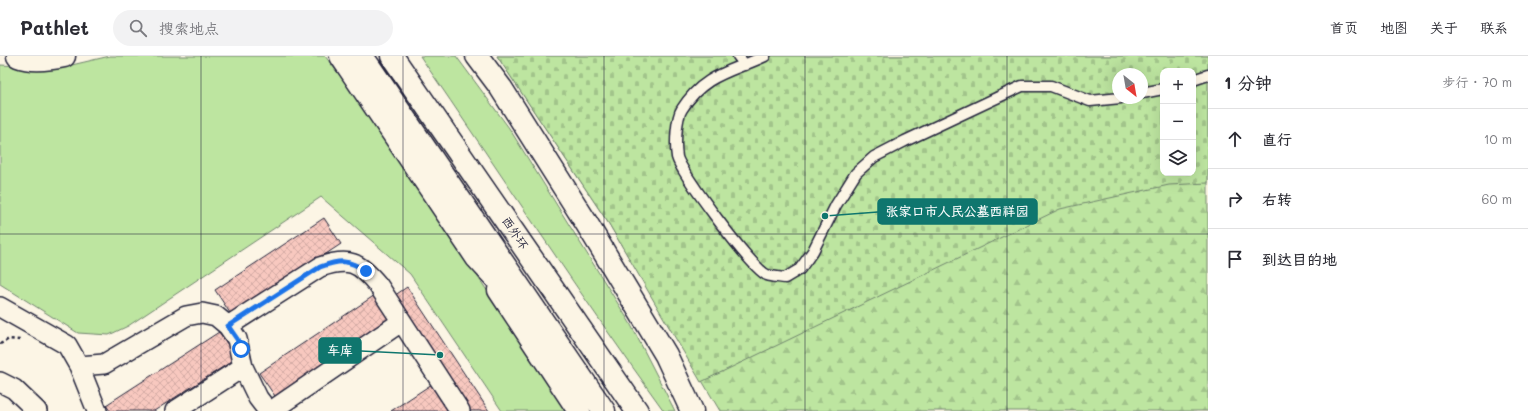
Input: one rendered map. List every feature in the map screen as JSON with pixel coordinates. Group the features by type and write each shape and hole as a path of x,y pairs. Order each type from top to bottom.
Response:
{"main road":[{"path":"18,56 23,58 54,58 64,56"},
{"path":"341,56 579,411"},
{"path":"362,56 604,411"},
{"name":"西外环","path":"392,56 637,411"},
{"path":"477,56 501,88 587,224 666,355 692,409"},
{"path":"477,258 560,347"}],"street":[{"path":"228,326 320,267 336,261 352,262 366,271 460,411"},
{"path":"0,307 67,345 79,366 97,411"},
{"path":"79,366 104,364 186,316 202,313 216,316 228,326 237,339 243,367 268,411"},
{"path":"271,411 401,322"},
{"path":"175,411 243,367"},
{"path":"0,382 14,389 37,411"}],"lane":[{"path":"738,56 745,65"},
{"path":"765,56 714,77 704,83 681,110 676,132 677,158 697,190 744,253 766,274 785,278 800,269 813,251 836,205 856,173 874,157 905,140 1022,86 1051,86 1090,101 1112,99"},
{"path":"1196,79 1208,75"},
{"path":"1148,92 1160,89"}],"green space":[{"path":"110,56 325,56 350,89 569,411 502,411 410,274 321,197 128,326 109,335 78,333 0,284 0,65 59,68"},
{"path":"420,56 456,56 509,128 630,323 675,411 664,411 571,279"},
{"path":"497,56 1208,56 1208,411 720,411 609,224"},
{"path":"497,56 1208,56 1208,183 1169,185 1060,209 701,382 609,224"}],"building":[{"path":"324,218 341,244 232,316 215,290"},
{"path":"407,287 489,411 466,411 391,298"},
{"path":"375,295 393,321 277,399 259,373"},
{"path":"219,332 237,358 154,411 110,411 106,405"},
{"path":"435,382 452,407 447,411 391,411"}],"place":[{"name":"张家口市人民公墓西祥园","path":"825,216"},
{"name":"车库","path":"440,355"}],"route":[{"path":"241,349 237,339 228,326 320,267 336,261 352,262 366,271"}]}
